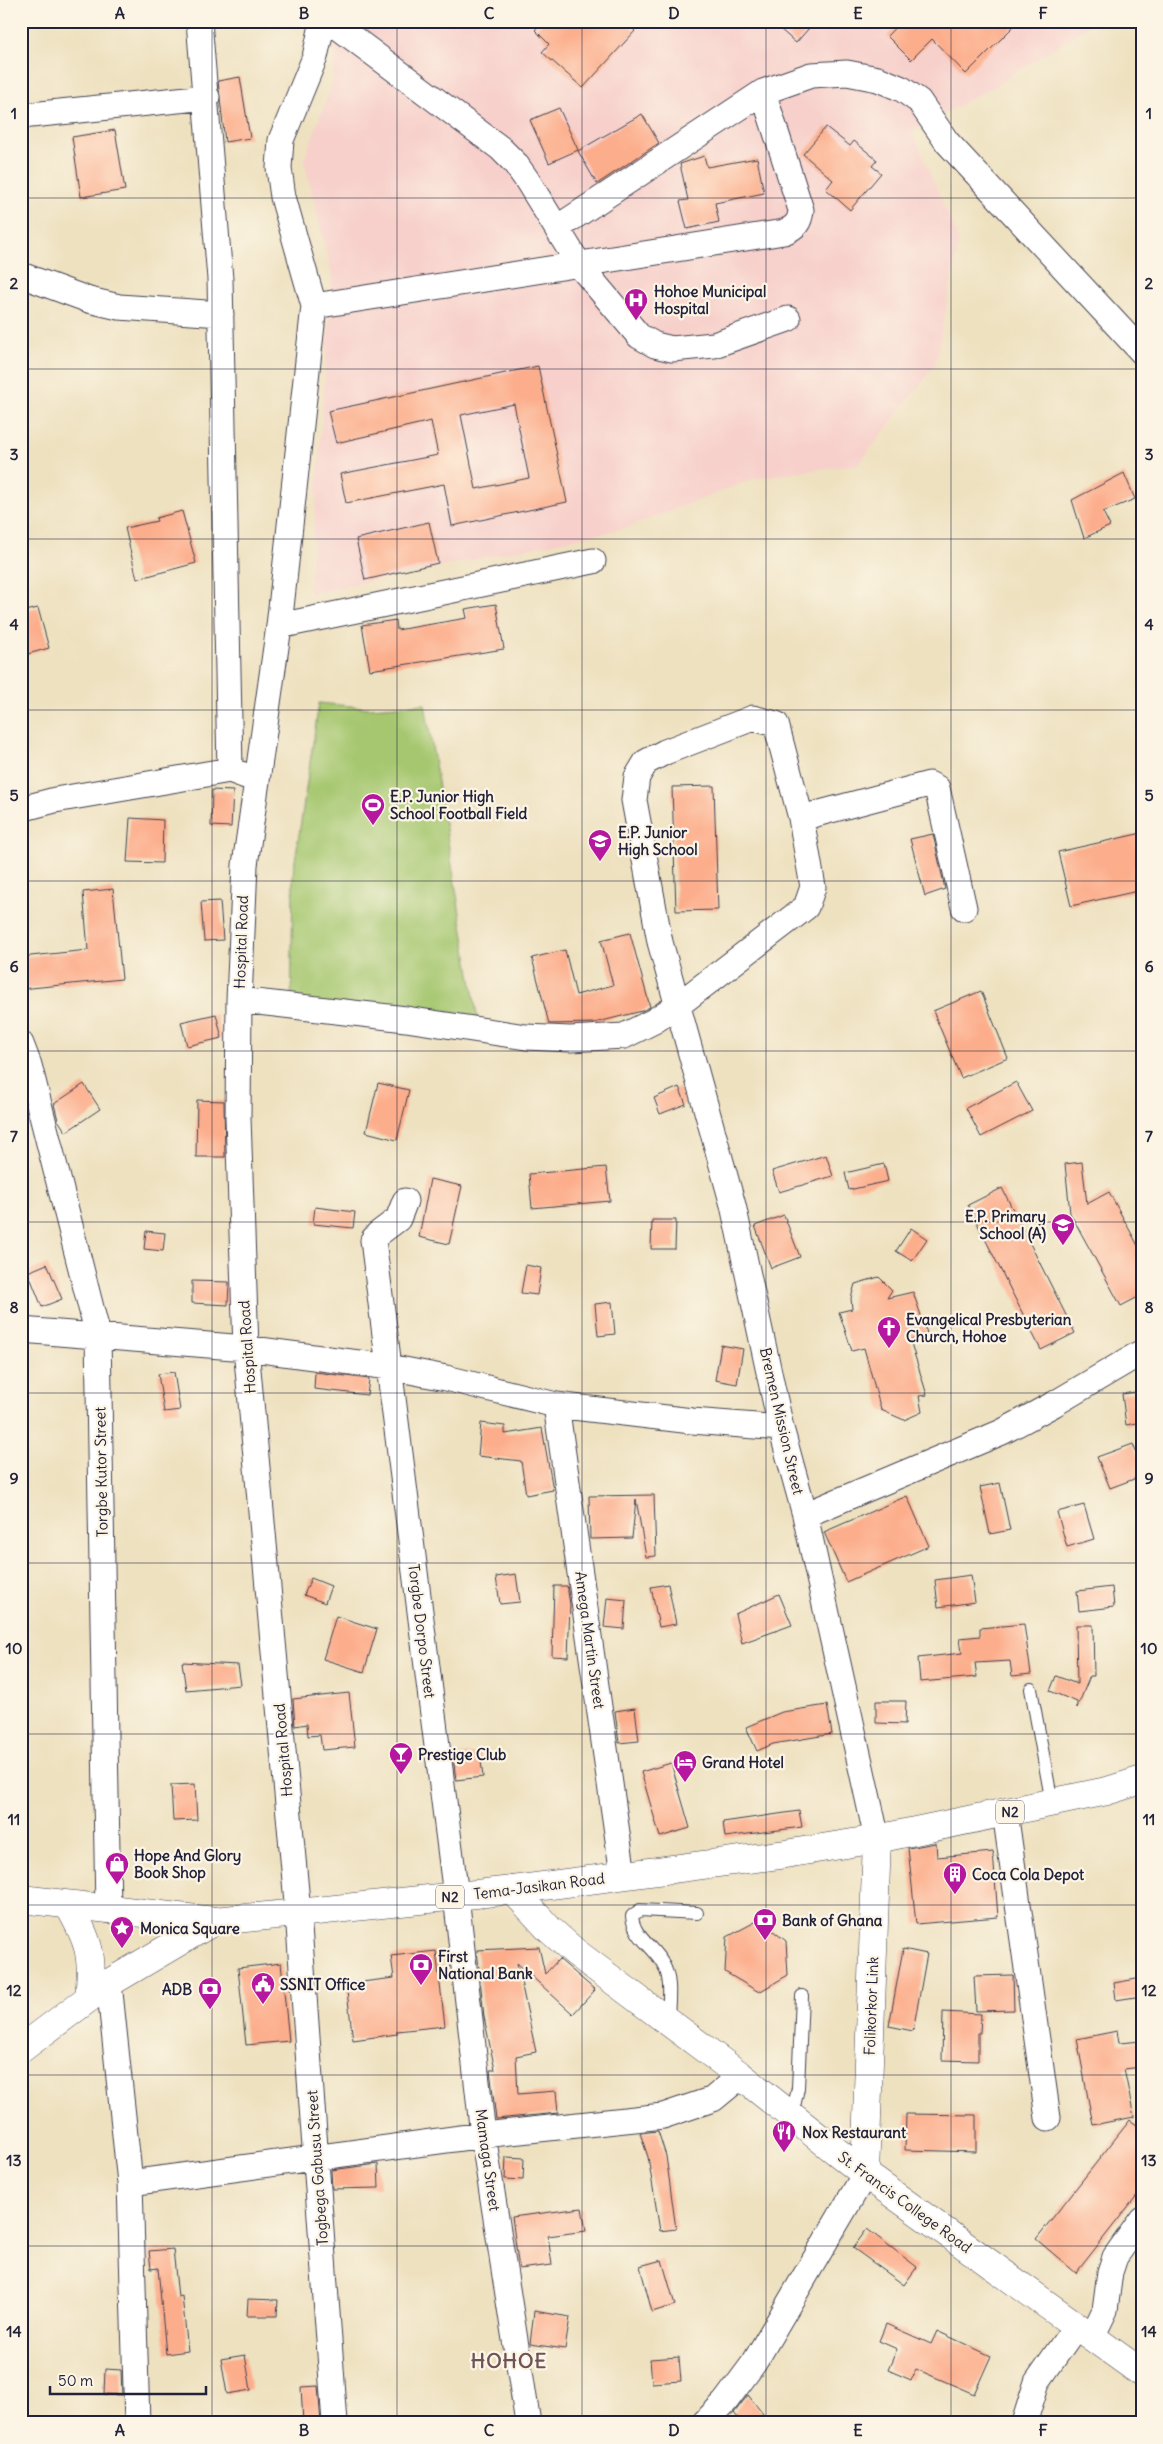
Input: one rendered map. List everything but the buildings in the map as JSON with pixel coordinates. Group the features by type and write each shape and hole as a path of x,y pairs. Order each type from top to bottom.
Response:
{"main road":[{"name":"N2","path":"877,1839 1107,1791 1142,1780"},
{"name":"Tema-Jasikan Road","path":"21,1899 69,1906 214,1921 513,1890 877,1839"},
{"name":"Folikorkor Link","path":"865,2174 877,1839"},
{"name":"St. Francis College Road","path":"513,1890 549,1929 575,1952 741,2076 865,2174 1142,2373"},
{"path":"69,1906 85,1934 90,1952 92,1973 99,1990"},
{"path":"21,2049 99,1990 214,1921"}],"street":[{"path":"199,21 207,97 221,314 230,770"},
{"path":"323,21 315,58 291,111 281,140 279,168 283,197 314,306 580,266 784,232 793,228 800,220 801,210 763,92"},
{"path":"330,21 500,148 515,163 580,266 639,336 655,346 672,350 714,345 788,319"},
{"path":"557,228 763,92 811,75 847,73 878,79 902,89 919,101 947,142 1142,352"},
{"path":"21,116 207,97"},
{"path":"21,275 89,300 119,307 221,314"},
{"name":"Hospital Road","path":"298,1913 246,1348 238,1118 239,1000 245,865 279,626 314,306"},
{"path":"279,626 593,561"},
{"name":"Bremen Mission Street","path":"239,1000 406,1019 526,1037 570,1039 624,1036 654,1021 678,1005 806,906 813,887 801,818 776,724 768,720 754,718 665,752 646,762 637,777 634,800 660,942 678,1005 733,1204 781,1428 805,1515 877,1839"},
{"path":"21,808 55,800 230,770 258,780"},
{"path":"801,818 929,784 936,788 964,908"},
{"name":"Torgbe Kutor Street","path":"24,1058 98,1335 108,1910"},
{"name":"Torgbe Dorpo Street","path":"405,1200 398,1219 373,1240 456,1896"},
{"path":"21,1330 246,1348 389,1367 446,1378 556,1405 692,1421 781,1428"},
{"path":"805,1515 1009,1428 1142,1352"},
{"name":"Amega Martin Street","path":"556,1405 623,1875"},
{"path":"1005,1812 1048,2118"},
{"name":"Mamaga Street","path":"456,1896 483,2135 528,2423"},
{"name":"Togbega Gabusu Street","path":"298,1913 335,2423"},
{"path":"99,1990 130,2183 137,2423"},
{"path":"130,2183 316,2156 483,2135 663,2116 713,2098 741,2076"},
{"path":"704,2423 725,2402 754,2363 865,2174"},
{"path":"1024,2423 1037,2382 1106,2310 1110,2272 1115,2257 1142,2219"}],"lane":[{"path":"1031,1689 1052,1803"},
{"path":"668,2022 669,1979 663,1964 632,1926 632,1916 640,1910 697,1912"},
{"path":"792,2116 798,2088 802,1996"}],"shaded area":[{"name":"Hohoe Municipal Hospital","path":"335,21 1097,21 995,86 912,131 959,240 935,365 859,464 756,478 626,528 309,594 332,276 304,160 333,82"}],"green space":[{"name":"E.P. Junior High School Football Field","path":"319,703 370,708 425,704 480,1033 291,1021 293,874"}],"place":[{"name":"Hohoe Municipal Hospital","path":"636,321"},
{"name":"E.P. Junior High School Football Field","path":"373,826"},
{"name":"E.P. Junior High School","path":"600,862"},
{"name":"E.P. Primary School (A)","path":"1063,1246"},
{"name":"Evangelical Presbyterian Church, Hohoe","path":"889,1349"},
{"name":"Prestige Club","path":"401,1775"},
{"name":"Grand Hotel","path":"685,1783"},
{"name":"Hope And Glory Book Shop","path":"117,1885"},
{"name":"Coca Cola Depot","path":"955,1895"},
{"name":"Bank of Ghana","path":"765,1941"},
{"name":"Monica Square","path":"122,1949"},
{"name":"First National Bank","path":"421,1986"},
{"name":"SSNIT Office","path":"263,2005"},
{"name":"ADB","path":"210,2010"},
{"name":"Nox Restaurant","path":"784,2153"}],"district":[{"name":"HOHOE","path":"509,2360"}]}
